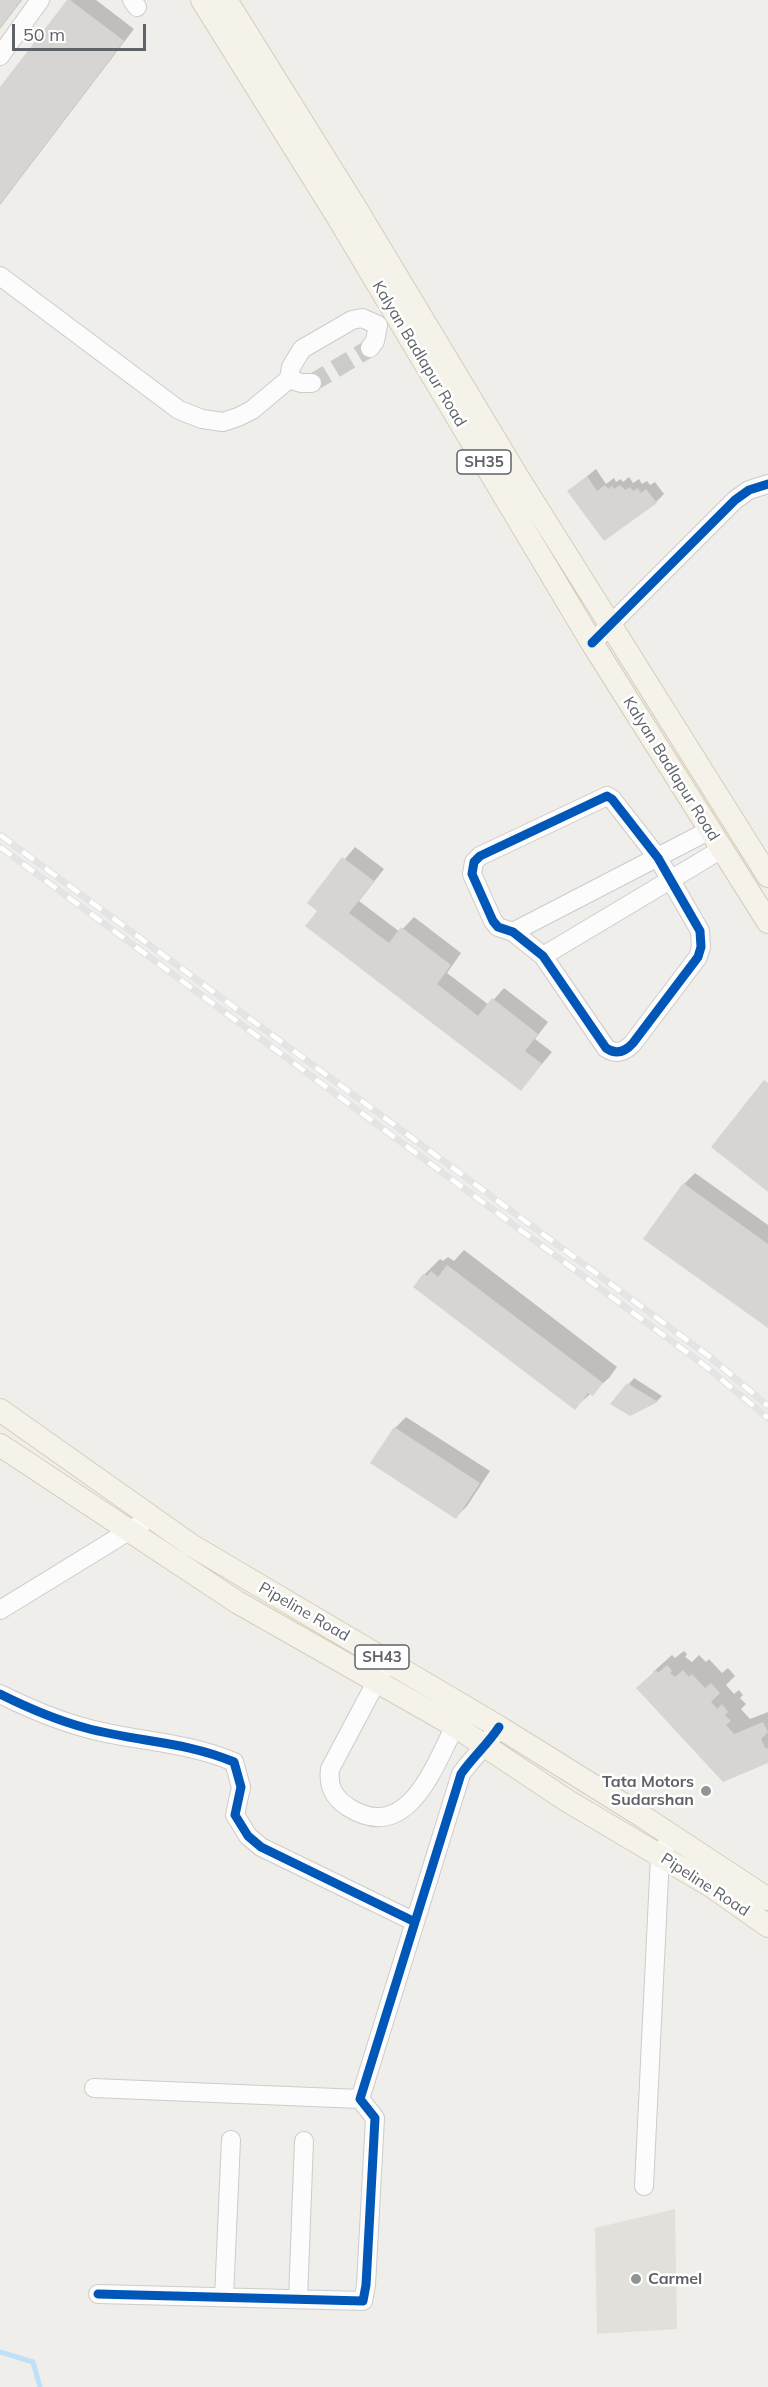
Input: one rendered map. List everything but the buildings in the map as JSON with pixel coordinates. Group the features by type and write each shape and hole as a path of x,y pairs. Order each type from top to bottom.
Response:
{"main road":[{"name":"Kalyan Badlapur Road","path":"202,0 402,324 507,481 610,625 768,876"},
{"name":"Kalyan Badlapur Road","path":"226,0 402,324"},
{"name":"Kalyan Badlapur Road","path":"507,481 592,643 768,922"},
{"name":"Pipeline Road","path":"0,1410 150,1518 306,1615 388,1660 499,1727 672,1835 768,1899"},
{"name":"Pipeline Road","path":"0,1445 237,1602 455,1726 566,1800 711,1886 768,1926"}],"street":[{"path":"0,56 40,0"},
{"path":"0,276 179,410 202,419 223,422 252,410 289,379 291,367 302,349 352,320 362,318 402,324"},
{"path":"370,348 375,341 402,324"},
{"path":"289,379 301,383 312,383"},
{"path":"592,643 735,500 749,490 768,484"},
{"path":"606,796 612,799 658,858 700,931 701,947 698,957 627,1050 611,1052 543,956 513,932 498,927 493,921 472,874 474,862 480,856 606,796"},
{"path":"513,932 658,858 716,840"},
{"path":"543,956 670,878 716,840"},
{"path":"0,1610 131,1532 150,1518"},
{"path":"388,1660 330,1769 330,1786 336,1797 350,1808 368,1815 384,1816 408,1806 419,1795 455,1726"},
{"path":"0,1695 30,1709 87,1729 174,1743 210,1752 234,1762 241,1787 236,1815 248,1836 261,1847 415,1922"},
{"path":"360,2098 461,1774 473,1757 486,1747 499,1727"},
{"path":"644,2186 660,1856 672,1835"},
{"path":"93,2088 360,2098"},
{"path":"98,2294 363,2301 366,2285 375,2118 360,2098"},
{"path":"224,2297 231,2140"},
{"path":"298,2299 304,2141"}],"shaded area":[{"name":"Carmel","path":"675,2209 677,2329 597,2334 595,2228"}],"waterway":[{"path":"0,2352 33,2362 40,2387"}],"tunnel":[{"path":"312,383 370,348"}],"railway":[{"path":"0,835 710,1357 768,1406"},
{"path":"0,847 704,1365 768,1418"}],"cycle path":[{"path":"592,643 735,500 749,490 768,484"},
{"path":"607,796 612,799 658,858 700,931 701,947 698,957 633,1043 627,1049 617,1052 606,1048 543,956 513,932 498,927 493,921 472,874 474,862 480,856 607,796"},
{"path":"0,1694 75,1725 105,1733 197,1750 234,1762 241,1787 235,1815 248,1836 261,1847 415,1922"},
{"path":"98,2294 363,2301 366,2285 375,2118 360,2099 461,1774 499,1727"}],"place":[{"name":"Tata Motors Sudarshan","path":"706,1791"},
{"name":"Carmel","path":"636,2279"}]}
